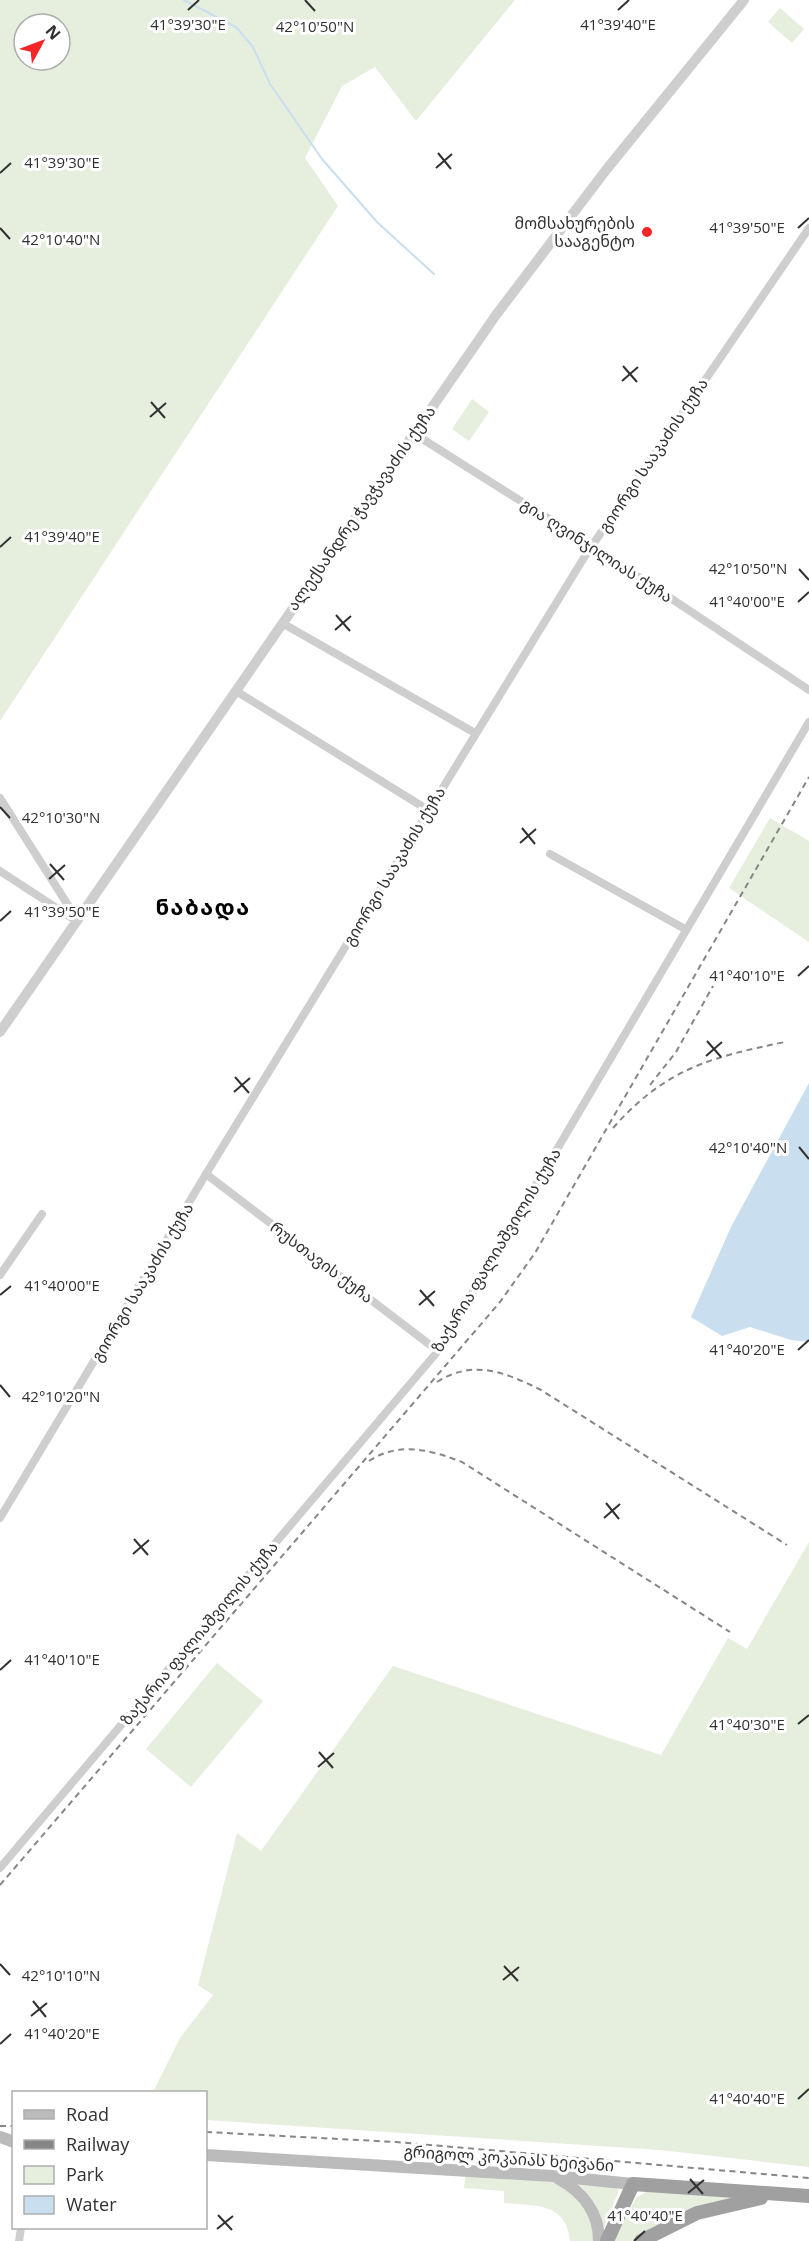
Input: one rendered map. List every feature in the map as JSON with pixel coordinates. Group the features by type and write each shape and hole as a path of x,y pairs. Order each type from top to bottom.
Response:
{"highway":[{"name":"გრიგოლ კოკაიას ხეივანი","path":"633,2184 809,2196"},
{"path":"607,2241 633,2184"},
{"path":"641,2241 697,2213 775,2194"}],"main road":[{"name":"გრიგოლ კოკაიას ხეივანი","path":"207,2155 553,2176 633,2184"},
{"path":"553,2176 573,2187 586,2201 596,2220 598,2241"}],"street":[{"name":"ალექსანდრე ჭავჭავაძის ქუჩა","path":"0,1032 496,315 606,170 744,0"},
{"name":"გიორგი სააკაძის ქუჩა","path":"0,1518 206,1174 592,546 809,228"},
{"name":"გია ღვინჯილიას ქუჩა","path":"413,433 592,546 809,690"},
{"path":"282,623 475,733"},
{"path":"236,691 428,810"},
{"name":"ზაქარია ფალიაშვილის ქუჩა","path":"0,1868 438,1351 809,722"},
{"path":"0,798 78,921"},
{"path":"550,854 685,929"},
{"path":"0,871 78,921"},
{"name":"რუსთავის ქუჩა","path":"206,1174 438,1351"},
{"path":"0,1275 42,1214"}],"green space":[{"path":"0,0 515,0 416,121 375,67 342,86 305,158 338,206 0,721"},
{"path":"780,8 804,29 792,43 768,22"},
{"path":"472,399 489,412 469,441 452,429"},
{"path":"770,818 809,841 809,942 729,888"},
{"path":"809,1542 809,2167 660,2150 207,2120 207,2091 154,2091 180,2038 213,1995 198,1985 237,1833 261,1851 393,1666 661,1755 728,1638 747,1649"},
{"path":"217,1663 263,1701 191,1787 146,1749"},
{"path":"466,2170 553,2176 581,2194 599,2241 570,2241 567,2228 556,2213 537,2206 504,2203 504,2191 464,2188"},
{"path":"580,2185 616,2187 619,2190 603,2230 595,2203"},
{"path":"648,2191 732,2196 732,2200 696,2208 633,2241 614,2241 636,2198"}],"water":[{"path":"809,1083 809,1342 791,1340 750,1327 722,1336 691,1317 731,1227"}],"waterway":[{"path":"184,0 236,27 253,47 270,84 322,159 377,222 434,274"}],"railway":[{"path":"0,1885 500,1302 535,1253 809,777"},
{"path":"650,1085 676,1052 713,986"},
{"path":"613,1128 651,1092 691,1068 734,1053 785,1042"},
{"path":"437,1382 450,1375 476,1370 502,1373 541,1390 787,1545"},
{"path":"369,1461 380,1455 403,1449 427,1451 462,1462 730,1632"},
{"path":"0,2126 12,2126"},
{"path":"207,2132 396,2142 809,2178"}],"place":[{"name":"მომსახურების სააგენტო","path":"647,232"}],"district":[{"name":"ნაბადა","path":"203,907"}]}
